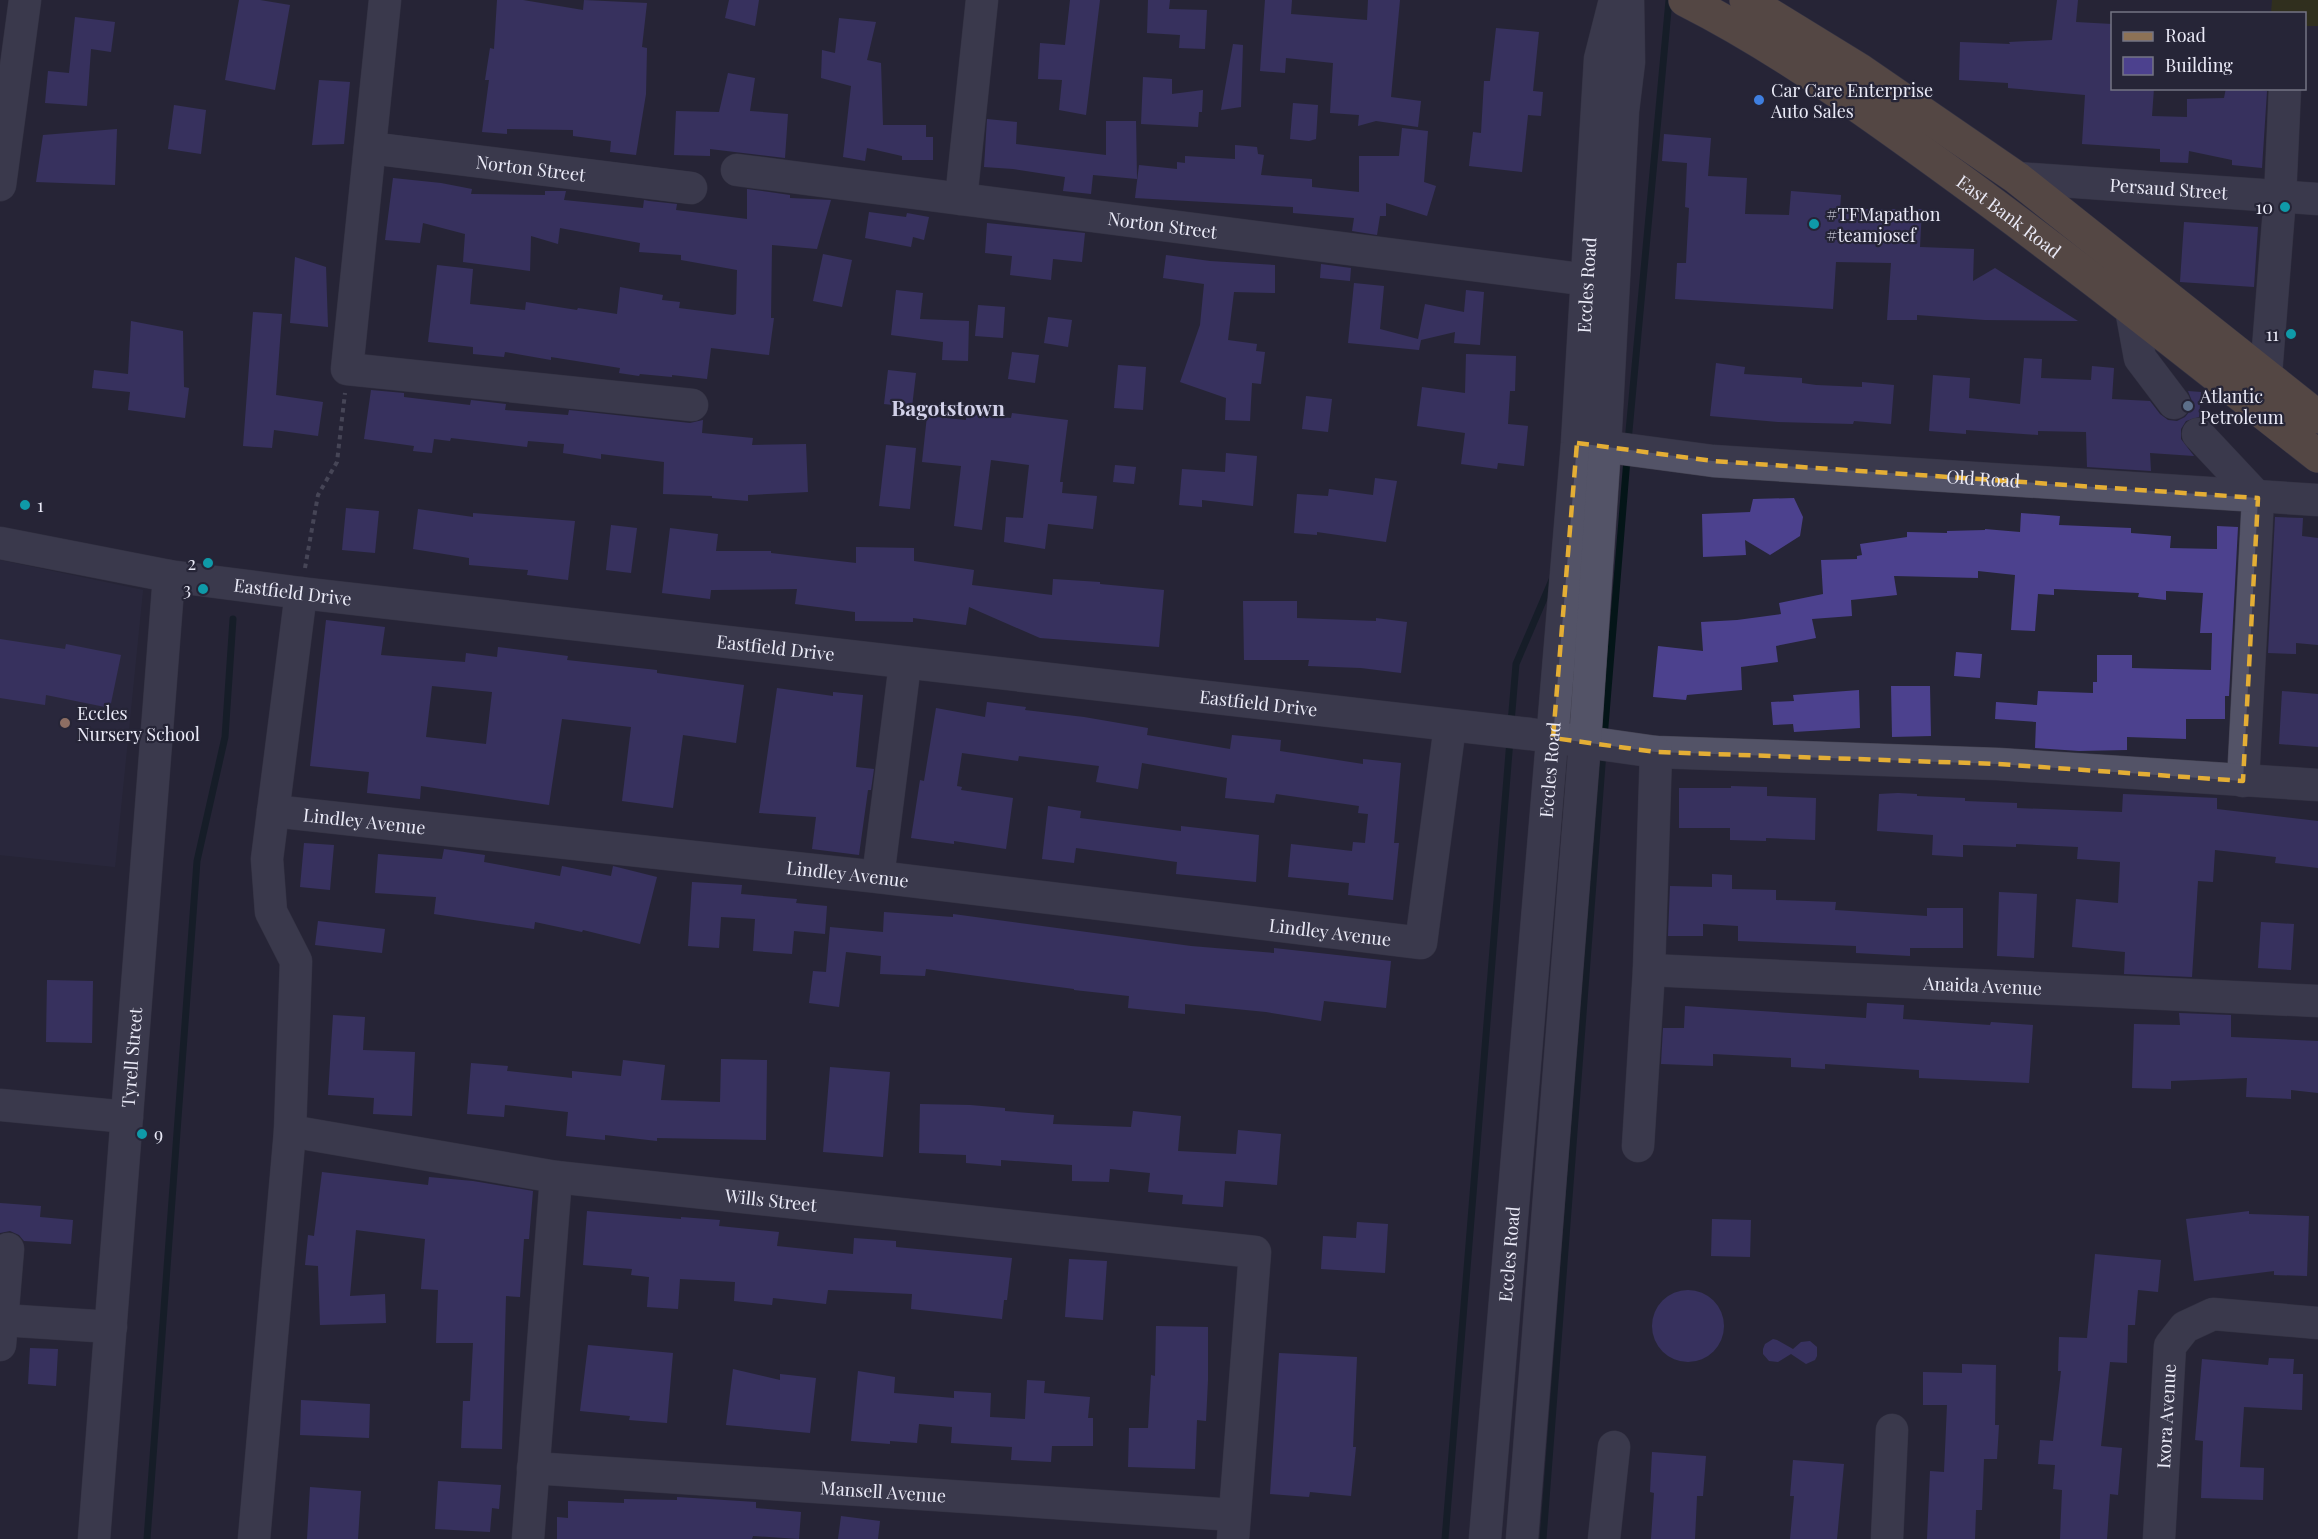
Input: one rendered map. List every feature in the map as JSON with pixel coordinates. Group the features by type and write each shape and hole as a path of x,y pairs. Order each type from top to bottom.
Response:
{"main road":[{"name":"East Bank Road","path":"1684,0 1716,16 1847,97 2009,214 2318,456"},
{"name":"East Bank Road","path":"1746,0 1860,70 2017,178 2318,417"}],"street":[{"path":"0,186 25,0"},
{"path":"385,0 347,369 692,405"},
{"path":"961,199 982,0"},
{"name":"Eccles Road","path":"1485,1539 1541,736 1600,446 1588,280 1600,58 1615,0"},
{"name":"Eccles Road","path":"1522,1539 1591,743 1600,446 1623,111 1629,62 1628,0"},
{"path":"2266,374 2280,197 2285,90"},
{"name":"Norton Street","path":"370,148 691,188"},
{"name":"Norton Street","path":"737,170 1588,280"},
{"name":"Persaud Street","path":"2017,178 2318,199"},
{"path":"2132,309 2140,358 2174,402"},
{"path":"2198,434 2258,498 2243,781"},
{"name":"Old Road","path":"1600,446 1725,462 2258,498 2318,500"},
{"name":"Eastfield Drive","path":"0,543 169,576 301,593 1483,729 1645,751 1998,764 2318,785"},
{"name":"Tyrell Street","path":"94,1539 169,576"},
{"path":"254,1539 290,1131 296,961 271,912 267,859 301,593"},
{"path":"878,877 905,664"},
{"name":"Lindley Avenue","path":"273,811 878,877 1421,943 1450,726"},
{"path":"1638,1146 1649,970 1645,751"},
{"name":"Anaida Avenue","path":"1649,970 2318,1001"},
{"path":"0,1105 127,1117"},
{"name":"Wills Street","path":"290,1131 556,1177 1255,1252 1234,1527"},
{"path":"528,1539 556,1177"},
{"path":"8,1249 1,1333 111,1327"},
{"name":"Ixora Avenue","path":"2159,1539 2170,1346 2185,1328 2213,1314 2318,1323"},
{"path":"1887,1539 1892,1430"},
{"path":"1604,1539 1614,1447"},
{"name":"Mansell Avenue","path":"533,1468 1234,1527"}],"path":[{"path":"301,593 318,495 337,462 347,369"}],"highlighted area":[{"path":"1577,443 1713,461 2258,498 2243,781 1998,764 1656,752 1553,738"}],"shaded area":[{"path":"2272,0 2318,0 2318,26 2306,26 2306,12 2271,12"},
{"name":"Eccles Nursery School","path":"0,560 143,590 115,867 0,855"}],"building":[{"path":"239,0 260,0 290,5 275,90 225,80"},
{"path":"497,0 523,0 583,10 584,0 647,3 642,47 647,48 646,94 636,155 610,152 611,141 573,136 573,130 507,129 507,134 482,132 489,80 485,80 490,48 494,49"},
{"path":"729,0 759,0 755,26 725,18"},
{"path":"1070,0 1100,0 1086,115 1059,110 1062,80 1038,79 1040,43 1065,45"},
{"path":"1148,0 1170,0 1169,9 1207,10 1205,49 1179,48 1180,35 1147,33"},
{"path":"1265,0 1292,0 1291,14 1367,20 1368,0 1400,0 1391,97 1421,101 1418,127 1376,121 1358,126 1359,115 1330,113 1333,63 1286,58 1285,73 1260,71"},
{"path":"2057,0 2078,0 2076,22 2111,24 2111,90 2154,90 2152,116 2187,117 2187,99 2224,98 2226,90 2267,91 2262,168 2232,165 2232,160 2189,151 2188,163 2160,162 2160,149 2082,144 2085,95 2008,88 2008,83 1959,80 1960,42 2010,44 2009,42 2052,40"},
{"path":"75,17 115,22 111,52 91,49 87,106 45,103 48,71 69,73"},
{"path":"839,18 876,22 867,60 881,63 883,125 926,125 926,137 933,137 933,160 902,160 902,156 867,148 865,161 843,157 851,86 821,78 822,50 835,53"},
{"path":"1496,28 1539,32 1533,91 1543,92 1541,116 1528,115 1522,172 1469,166 1473,132 1481,133 1484,81 1490,81"},
{"path":"1233,44 1243,45 1241,107 1221,110"},
{"path":"728,73 755,78 750,111 788,114 785,158 710,149 710,156 674,155 676,111 719,112"},
{"path":"1143,77 1172,79 1172,94 1203,90 1202,112 1199,112 1198,127 1141,124"},
{"path":"319,80 350,82 344,144 312,145"},
{"path":"1293,103 1318,105 1316,139 1309,141 1290,139"},
{"path":"174,105 206,110 201,154 168,149"},
{"path":"987,119 1017,122 1016,144 1106,155 1106,121 1136,121 1137,179 1093,175 1091,194 1063,191 1065,177 984,167"},
{"path":"1402,128 1428,131 1424,182 1436,186 1427,216 1386,203 1386,216 1380,216 1377,235 1352,231 1354,218 1293,213 1293,207 1135,198 1139,165 1177,169 1177,162 1185,163 1185,156 1235,159 1235,145 1257,147 1258,154 1264,155 1261,175 1312,179 1312,187 1359,192 1359,156 1399,156"},
{"path":"117,129 115,185 36,182 43,135"},
{"path":"1664,134 1711,138 1708,176 1747,178 1745,214 1789,215 1791,191 1841,195 1840,209 1922,209 1920,247 1974,249 1973,281 1995,268 2078,321 1985,320 1917,315 1917,320 1887,320 1891,263 1836,262 1833,309 1675,299 1677,263 1686,263 1689,208 1685,207 1687,163 1662,161"},
{"path":"393,178 472,189 471,194 545,195 545,191 566,191 564,200 643,208 644,200 677,204 676,210 747,219 747,189 790,195 790,198 831,200 817,249 772,245 771,318 774,318 769,355 711,348 707,379 672,375 672,377 640,374 639,376 619,373 620,368 505,352 504,357 473,354 473,347 428,342 437,265 473,269 470,304 525,310 526,302 617,314 620,287 663,295 662,300 680,302 679,308 736,314 737,270 681,260 681,255 639,252 640,243 560,228 558,244 531,236 530,271 463,262 465,234 423,223 420,243 385,240"},
{"path":"869,212 906,217 907,213 929,217 924,240 913,237 911,247 865,238"},
{"path":"2184,222 2258,227 2254,287 2180,282"},
{"path":"987,223 1085,233 1082,262 1053,259 1051,280 1010,275 1012,256 985,253"},
{"path":"823,254 852,260 842,307 813,301"},
{"path":"1166,255 1210,261 1275,265 1275,293 1234,292 1228,340 1257,344 1256,351 1265,352 1261,384 1252,383 1250,421 1225,420 1226,398 1180,382 1200,325 1204,284 1163,278"},
{"path":"295,257 326,267 328,327 290,323"},
{"path":"1321,264 1351,268 1350,281 1320,278"},
{"path":"1354,283 1384,286 1380,329 1418,339 1425,304 1464,312 1466,290 1484,292 1480,345 1454,343 1455,332 1421,340 1419,350 1348,343"},
{"path":"896,290 923,293 920,319 969,321 968,361 942,360 943,342 891,335"},
{"path":"978,305 1005,307 1003,338 975,336"},
{"path":"253,312 282,314 276,395 323,402 318,436 274,430 272,448 243,446"},
{"path":"1048,317 1072,320 1068,347 1044,343"},
{"path":"131,321 183,331 184,387 189,388 185,418 128,410 130,392 92,388 94,370 128,374"},
{"path":"1012,352 1039,355 1035,383 1008,379"},
{"path":"1466,354 1516,356 1515,391 1510,391 1508,424 1528,426 1524,466 1498,463 1497,469 1461,464 1465,433 1417,426 1422,387 1465,393"},
{"path":"2024,358 2042,359 2041,378 2091,380 2092,366 2114,368 2112,399 2150,401 2168,420 2177,421 2190,411 2192,401 2188,391 2201,392 2199,417 2186,421 2181,429 2181,439 2194,456 2150,453 2151,471 2087,467 2086,432 2038,431 2038,435 1966,430 1966,434 1929,431 1933,375 1970,378 1969,398 2020,404"},
{"path":"1716,363 1745,367 1744,374 1802,378 1802,383 1816,385 1862,387 1862,382 1894,385 1891,424 1854,421 1853,424 1778,422 1710,416"},
{"path":"1118,365 1146,367 1143,410 1114,408"},
{"path":"888,370 916,373 912,407 884,404"},
{"path":"371,390 404,393 404,397 470,405 471,400 506,404 505,410 568,415 569,410 690,423 703,420 702,433 753,438 752,445 806,444 808,492 748,495 748,501 712,498 712,496 663,494 664,462 601,454 601,459 563,453 564,444 528,441 527,447 451,438 450,441 434,439 432,453 413,451 414,446 364,439"},
{"path":"1306,396 1332,399 1328,432 1302,429"},
{"path":"1012,413 1068,420 1060,482 1063,482 1062,493 1097,496 1093,529 1048,524 1045,549 1004,542 1006,517 1023,518 1029,465 991,460 982,530 954,526 961,466 922,462 927,416 966,420 966,414 1011,418"},
{"path":"886,445 916,448 910,509 879,506"},
{"path":"1226,453 1257,456 1253,506 1202,500 1202,507 1179,505 1182,469 1225,472"},
{"path":"1115,465 1136,467 1134,484 1113,482"},
{"path":"1375,478 1397,481 1386,542 1317,532 1317,535 1294,533 1297,494 1328,496 1329,489 1373,495"},
{"path":"1794,498 1803,517 1800,536 1770,555 1745,540 1746,555 1703,557 1702,514 1750,512 1753,499"},
{"path":"346,508 379,511 375,553 342,550"},
{"path":"418,509 473,517 473,513 575,521 568,580 527,575 528,570 469,565 469,558 413,549"},
{"path":"2021,513 2060,516 2059,525 2131,528 2131,533 2171,536 2170,548 2217,549 2217,526 2238,527 2229,696 2225,696 2225,719 2186,719 2186,739 2127,737 2127,750 2079,751 2035,748 2036,722 1995,719 1996,702 2037,705 2038,691 2093,693 2093,682 2097,682 2097,655 2132,655 2132,668 2211,670 2212,633 2200,633 2203,593 2166,591 2166,600 2138,597 2139,593 2054,589 2054,595 2038,594 2035,631 2011,630 2015,575 1978,571 1978,578 1894,576 1897,595 1851,600 1852,616 1812,619 1816,638 1776,646 1778,662 1741,667 1742,690 1687,695 1686,700 1653,697 1658,646 1703,651 1701,622 1781,614 1779,603 1823,594 1821,560 1857,559 1857,556 1862,555 1860,544 1907,537 1907,532 1947,533 1947,531 1985,529 2020,532"},
{"path":"2275,517 2303,518 2302,536 2318,538 2318,645 2296,643 2296,654 2268,653"},
{"path":"611,525 637,528 631,573 606,570"},
{"path":"670,528 718,534 716,551 771,551 771,553 856,563 856,547 914,548 914,561 974,570 972,585 1052,595 1053,579 1164,590 1159,647 1040,638 969,607 966,625 913,618 913,622 855,621 855,612 795,604 797,589 711,590 710,599 662,593"},
{"path":"1243,601 1297,601 1297,618 1376,621 1376,618 1407,622 1401,673 1361,668 1308,666 1309,660 1244,660"},
{"path":"326,620 385,627 381,655 465,662 466,653 497,657 498,647 568,656 567,660 657,670 657,673 744,685 736,743 683,735 673,808 622,801 631,727 562,719 549,805 421,786 420,799 367,793 369,772 310,766","holes":["432,686 492,692 486,744 426,737"]},
{"path":"0,639 65,649 66,644 121,655 110,708 46,695 45,705 0,698"},
{"path":"1956,652 1982,654 1980,678 1954,676"},
{"path":"1891,686 1930,686 1931,736 1892,737"},
{"path":"777,688 833,696 833,692 863,695 856,767 874,769 871,790 868,790 859,855 812,849 816,817 759,813"},
{"path":"1859,690 1860,728 1794,732 1793,724 1773,725 1771,702 1794,701 1793,695"},
{"path":"2282,691 2318,694 2318,747 2279,744"},
{"path":"987,702 1026,707 1025,710 1148,728 1147,735 1230,749 1232,735 1281,740 1280,751 1363,764 1363,759 1401,763 1394,843 1399,843 1393,900 1348,895 1349,883 1288,877 1291,844 1352,851 1353,842 1365,843 1368,814 1358,813 1359,806 1276,794 1274,803 1225,798 1227,778 1142,763 1138,789 1096,782 1099,766 1019,756 1018,761 962,753 957,786 962,787 961,790 1013,798 1006,849 954,841 954,844 911,838 920,780 924,781 936,708 985,717"},
{"path":"1731,786 1767,787 1767,796 1816,798 1815,840 1766,838 1766,841 1730,840 1730,828 1679,828 1679,788 1731,788"},
{"path":"1898,793 1965,798 1965,801 2017,803 2017,808 2122,812 2123,794 2217,798 2217,809 2318,821 2318,868 2275,863 2276,857 2215,850 2213,882 2198,881 2192,977 2124,974 2125,952 2072,947 2076,899 2118,903 2120,862 2077,859 2078,847 2016,844 2016,847 1963,845 1963,857 1932,855 1933,835 1877,831 1879,794"},
{"path":"1048,806 1081,811 1080,818 1181,831 1181,826 1259,835 1256,882 1176,874 1177,862 1076,848 1074,863 1042,859"},
{"path":"304,843 334,845 330,890 300,887"},
{"path":"444,849 485,855 484,862 560,876 562,866 611,876 613,866 657,877 640,944 583,930 582,932 535,922 534,929 434,914 436,897 375,893 378,854 442,859"},
{"path":"1712,874 1732,875 1732,889 1776,890 1776,900 1836,902 1835,910 1927,916 1927,908 1963,908 1963,948 1910,948 1910,956 1856,953 1856,946 1738,941 1738,926 1703,924 1703,936 1668,936 1670,886 1712,887"},
{"path":"692,882 742,885 741,894 797,899 796,903 827,906 825,934 794,931 792,954 753,951 755,919 721,917 719,948 688,946"},
{"path":"1999,892 2037,894 2034,958 1997,956"},
{"path":"884,912 953,917 953,914 1191,946 1274,953 1274,948 1391,961 1386,1008 1324,1001 1321,1021 1266,1012 1185,1004 1185,1014 1128,1008 1129,996 926,969 925,976 880,974 881,956 846,952 839,1007 809,1003 813,971 826,972 830,927 883,932"},
{"path":"318,921 385,929 382,953 315,945"},
{"path":"2261,922 2294,924 2291,970 2258,968"},
{"path":"47,980 93,981 92,1043 46,1042"},
{"path":"1867,1003 1904,1005 1903,1019 1990,1025 1991,1022 2033,1025 2029,1083 1919,1078 1919,1070 1825,1064 1825,1069 1791,1067 1791,1058 1713,1054 1713,1066 1661,1064 1663,1028 1684,1028 1685,1006 1866,1018"},
{"path":"2179,1013 2231,1015 2231,1037 2318,1041 2318,1093 2291,1090 2291,1099 2246,1097 2247,1078 2171,1081 2171,1089 2132,1088 2134,1024 2180,1025"},
{"path":"333,1015 365,1017 363,1050 415,1052 412,1116 373,1114 374,1098 328,1095"},
{"path":"721,1059 767,1060 766,1140 657,1138 657,1141 605,1135 605,1140 566,1136 568,1112 505,1105 504,1117 467,1114 471,1063 508,1066 507,1071 572,1078 572,1071 621,1076 623,1060 665,1065 661,1100 720,1102"},
{"path":"830,1067 890,1072 883,1157 823,1152"},
{"path":"920,1104 970,1105 1005,1108 1005,1111 1054,1115 1053,1124 1131,1127 1133,1111 1181,1116 1178,1151 1236,1154 1238,1130 1281,1134 1277,1185 1225,1181 1223,1207 1182,1204 1183,1195 1148,1192 1150,1173 1110,1169 1109,1182 1072,1181 1072,1165 1001,1160 1001,1166 966,1163 966,1155 919,1153"},
{"path":"322,1172 428,1185 429,1177 473,1181 533,1191 529,1239 524,1239 520,1297 506,1296 502,1449 461,1448 463,1401 470,1401 473,1343 436,1343 438,1290 421,1289 425,1239 356,1230 350,1296 385,1294 386,1323 320,1325 318,1266 305,1265 308,1235 314,1236"},
{"path":"0,1203 41,1206 40,1217 73,1220 71,1244 24,1241 19,1235 10,1231 0,1233"},
{"path":"587,1211 720,1220 719,1226 779,1232 777,1246 853,1254 854,1238 896,1241 896,1247 1012,1258 1007,1300 1004,1300 1002,1319 911,1309 912,1294 828,1290 826,1304 773,1298 772,1305 734,1301 735,1282 680,1279 678,1309 647,1307 649,1277 631,1275 632,1269 583,1265"},
{"path":"2249,1211 2249,1214 2309,1216 2307,1276 2274,1275 2274,1271 2194,1281 2186,1219"},
{"path":"1712,1219 1751,1220 1750,1257 1711,1256"},
{"path":"1357,1222 1388,1224 1385,1273 1321,1269 1323,1236 1356,1238"},
{"path":"2095,1254 2161,1260 2158,1292 2138,1290 2135,1325 2128,1325 2127,1363 2110,1362 2101,1446 2122,1448 2118,1495 2110,1494 2107,1539 2060,1539 2062,1490 2053,1489 2055,1465 2038,1464 2040,1440 2053,1441 2061,1371 2058,1371 2059,1337 2087,1338"},
{"path":"1069,1259 1107,1261 1103,1320 1065,1317"},
{"path":"1688,1290 1708,1296 1718,1306 1724,1326 1718,1346 1708,1356 1688,1362 1668,1356 1658,1346 1652,1326 1658,1306 1668,1296"},
{"path":"1156,1326 1208,1327 1206,1421 1197,1420 1195,1469 1128,1467 1129,1428 1148,1428 1151,1375 1155,1376"},
{"path":"1773,1339 1793,1349 1801,1342 1810,1341 1817,1347 1817,1356 1815,1360 1806,1364 1791,1354 1778,1362 1769,1361 1763,1354 1763,1349 1765,1344"},
{"path":"588,1345 673,1353 667,1423 629,1420 630,1416 580,1411"},
{"path":"30,1348 58,1349 56,1386 28,1384"},
{"path":"1279,1353 1357,1357 1353,1447 1356,1447 1351,1496 1310,1492 1309,1497 1270,1494"},
{"path":"2269,1358 2294,1359 2293,1374 2303,1374 2302,1410 2244,1407 2240,1467 2264,1468 2263,1500 2201,1498 2203,1441 2195,1440 2202,1359 2268,1365"},
{"path":"1962,1364 1996,1365 1995,1425 1999,1425 1997,1459 1984,1459 1982,1510 1976,1510 1975,1539 1927,1539 1930,1471 1944,1472 1947,1405 1923,1405 1923,1372 1962,1373"},
{"path":"733,1369 780,1380 780,1374 816,1378 810,1433 726,1425"},
{"path":"858,1371 895,1377 894,1393 954,1398 954,1391 991,1393 990,1417 1025,1419 1027,1380 1045,1381 1044,1393 1090,1397 1088,1418 1093,1418 1093,1446 1052,1446 1051,1462 1011,1460 1012,1447 951,1443 952,1427 919,1424 917,1443 890,1441 890,1444 851,1441"},
{"path":"301,1400 370,1404 369,1438 300,1435"},
{"path":"1652,1452 1706,1456 1703,1496 1697,1496 1695,1539 1651,1539 1654,1493 1650,1492"},
{"path":"1793,1460 1844,1464 1837,1539 1790,1539 1794,1496 1790,1496"},
{"path":"438,1481 501,1485 499,1509 492,1508 490,1532 435,1529"},
{"path":"310,1487 361,1491 358,1539 307,1539"},
{"path":"677,1497 756,1502 756,1508 801,1512 799,1539 753,1536 752,1539 557,1539 557,1517 568,1518 568,1501 624,1503 624,1499 677,1500"},
{"path":"841,1516 880,1521 878,1539 838,1539"}],"waterway":[{"path":"1628,442 1669,0"},
{"path":"1604,738 1627,459"},
{"path":"1511,723 1516,664 1552,580"},
{"path":"147,1539 197,861 225,737 233,619"},
{"path":"1445,1539 1510,740"},
{"path":"1543,1539 1603,752"}],"place":[{"name":"Car Care Enterprise Auto Sales","path":"1759,100"},
{"name":"10","path":"2285,207"},
{"name":"#TFMapathon #teamjosef","path":"1814,224"},
{"name":"11","path":"2291,334"},
{"name":"Atlantic Petroleum","path":"2188,406"},
{"name":"1","path":"25,505"},
{"name":"2","path":"208,563"},
{"name":"3","path":"203,589"},
{"name":"Eccles Nursery School","path":"65,723"},
{"name":"9","path":"142,1134"}],"district":[{"name":"Bagotstown","path":"948,407"}]}
